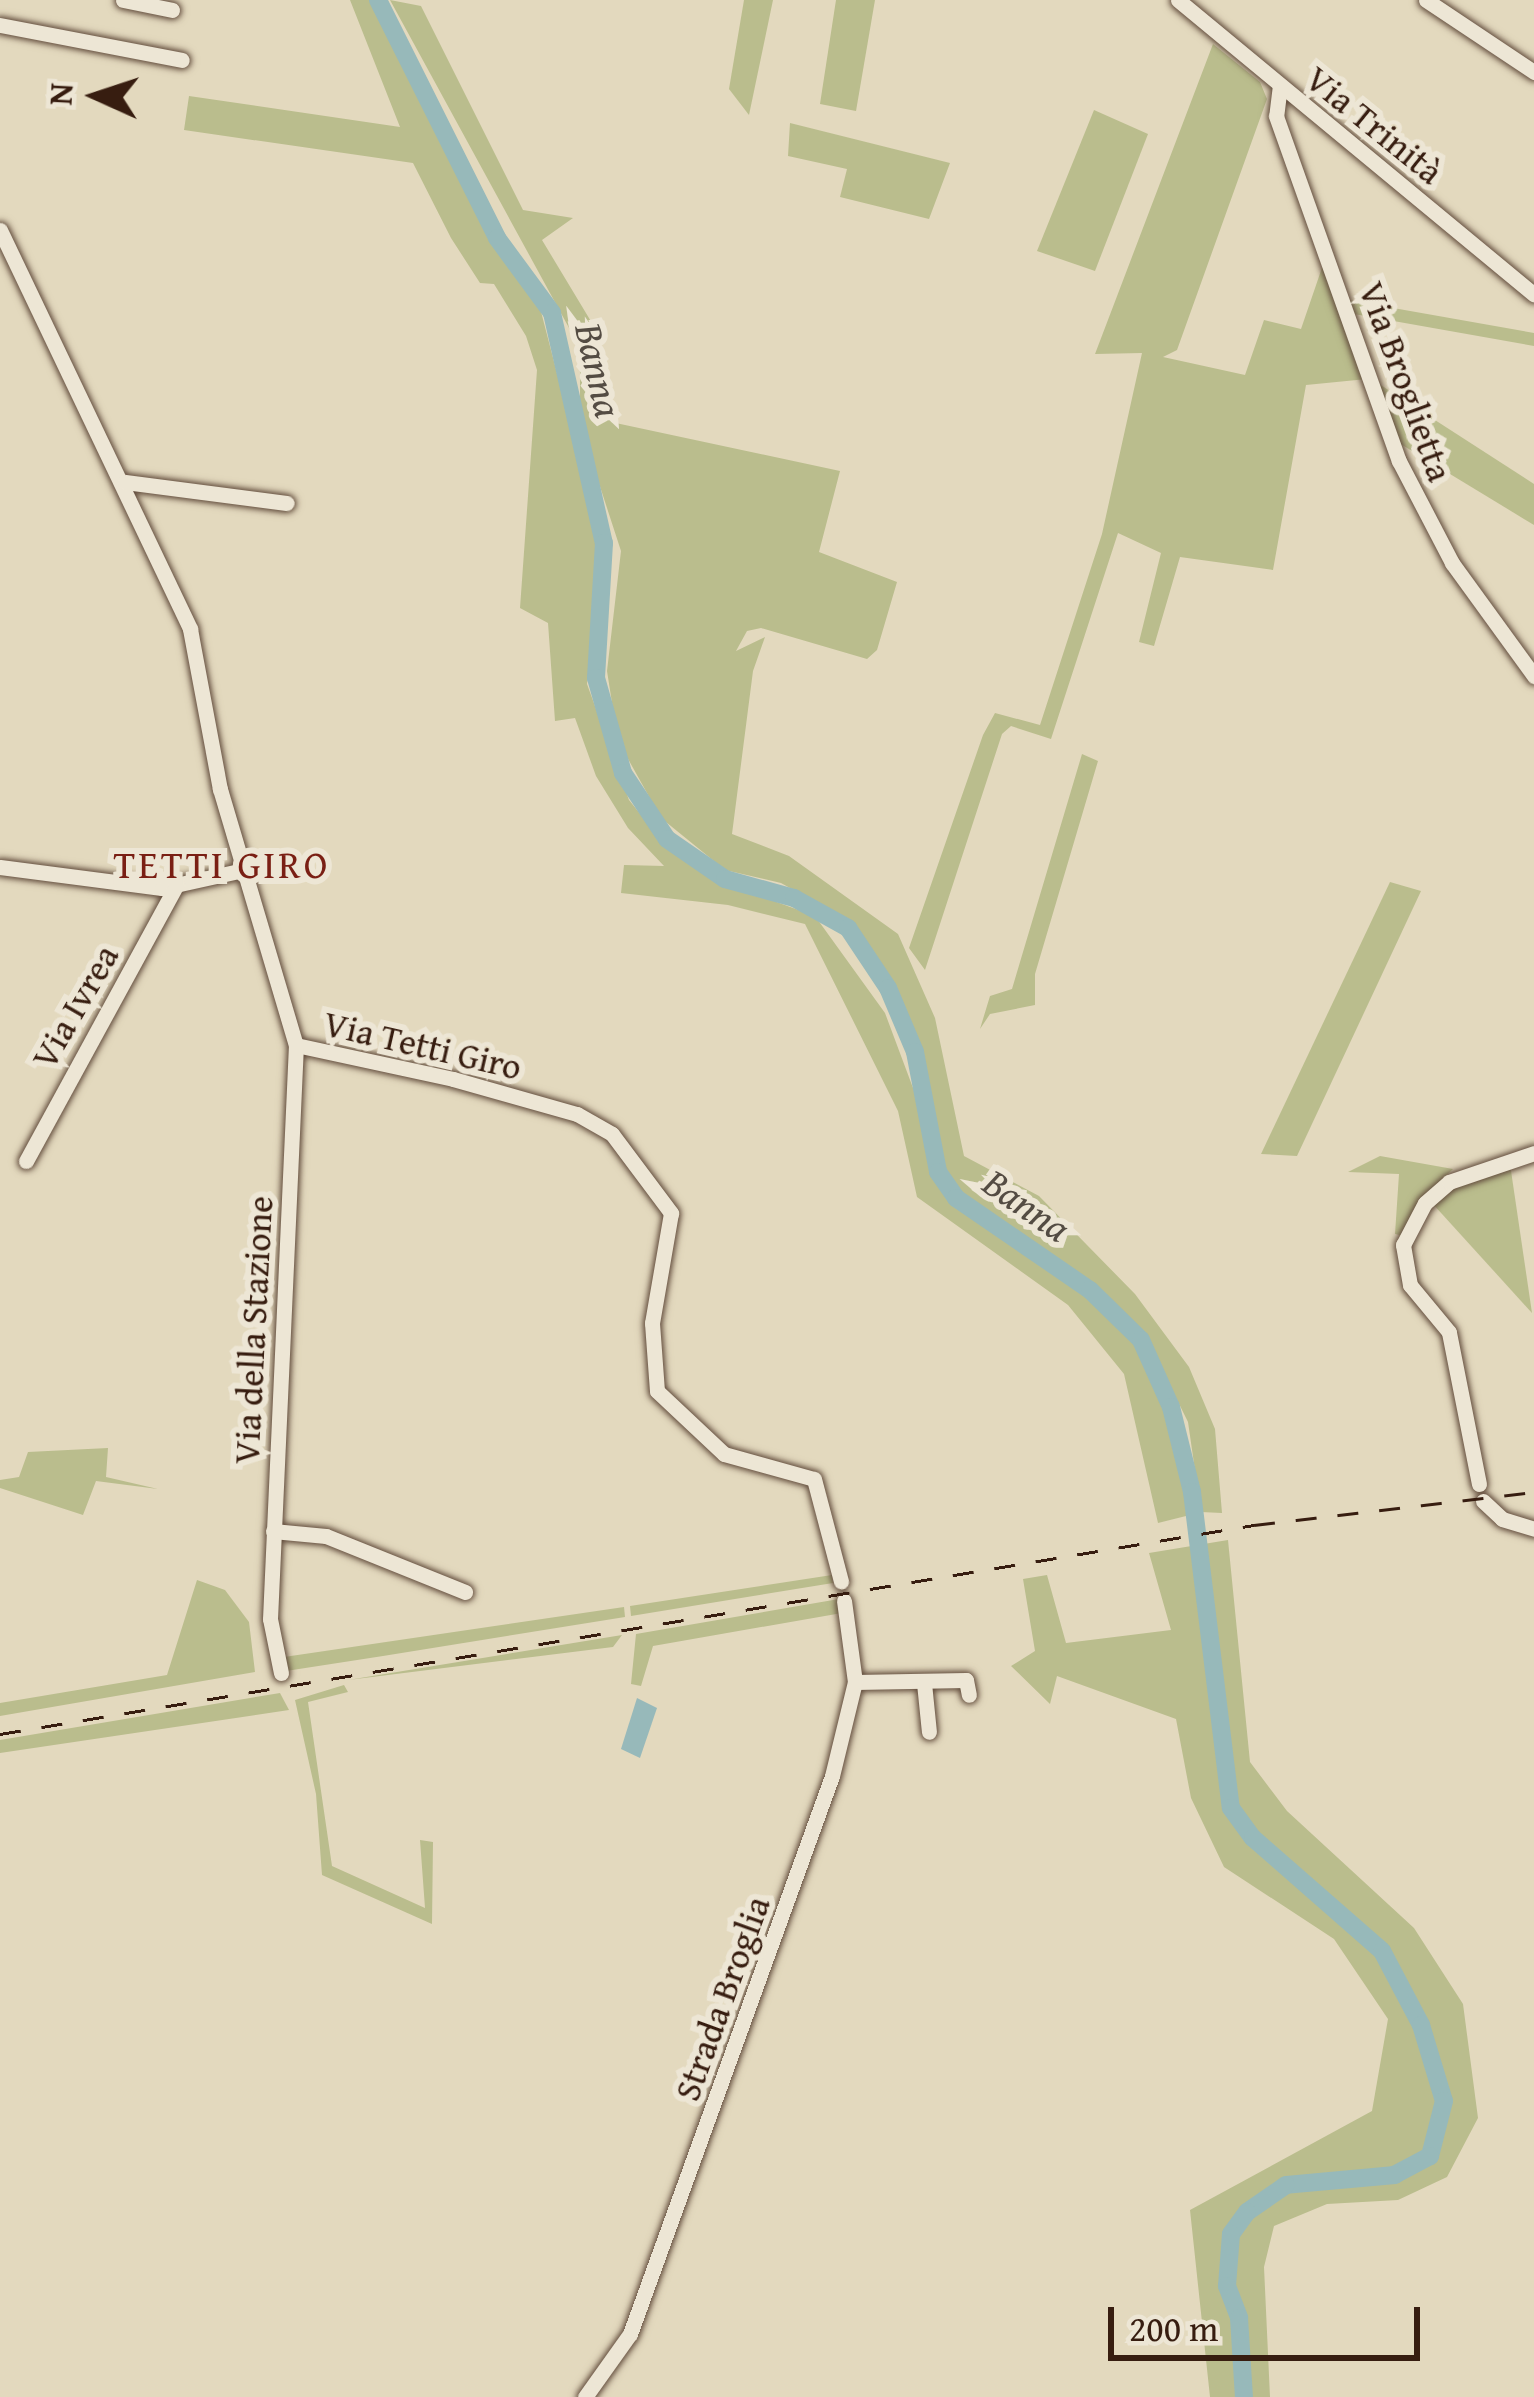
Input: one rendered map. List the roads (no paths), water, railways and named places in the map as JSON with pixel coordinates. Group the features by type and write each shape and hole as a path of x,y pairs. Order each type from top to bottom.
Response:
{"street":[{"path":"123,0 172,10"},
{"name":"Via Trinità","path":"1178,0 1534,294"},
{"path":"1426,0 1534,72"},
{"path":"0,25 182,60"},
{"name":"Via Broglietta","path":"1280,85 1276,116 1404,473 1452,563 1534,676"},
{"name":"Via Tetti Giro","path":"0,230 124,482 194,638 220,789 248,869 296,1045 391,1061 558,1108 612,1134 671,1213 652,1323 657,1391 724,1454 814,1479 841,1581"},
{"path":"124,482 287,503"},
{"path":"0,867 177,884 248,869"},
{"name":"Via Ivrea","path":"26,1160 177,884"},
{"name":"Via della Stazione","path":"281,1672 270,1619 296,1045"},
{"path":"1479,1484 1448,1332 1410,1285 1403,1245 1419,1211 1449,1182 1534,1153"},
{"path":"1484,1501 1502,1519 1534,1529"},
{"path":"274,1531 326,1536 465,1592"},
{"name":"Strada Broglia","path":"585,2397 630,2334 832,1776 854,1682 844,1601"},
{"path":"854,1682 966,1680 969,1695"},
{"path":"924,1683 929,1732"}],"water":[{"path":"637,1698 657,1708 640,1758 621,1749"}],"waterway":[{"name":"Banna","path":"378,0 497,238 552,313 604,543 596,678 623,773 667,839 725,879 794,898 848,928 888,988 915,1052 938,1172 956,1198 1090,1290 1141,1340 1171,1407 1192,1492 1231,1808 1253,1838 1382,1951 1421,2025 1444,2101 1430,2156 1395,2175 1286,2185 1247,2212 1231,2234 1227,2286 1239,2318 1244,2397"}],"railway":[{"path":"0,1734 1254,1525 1534,1492"}],"district":[{"name":"TETTI GIRO","path":"222,864"}]}
